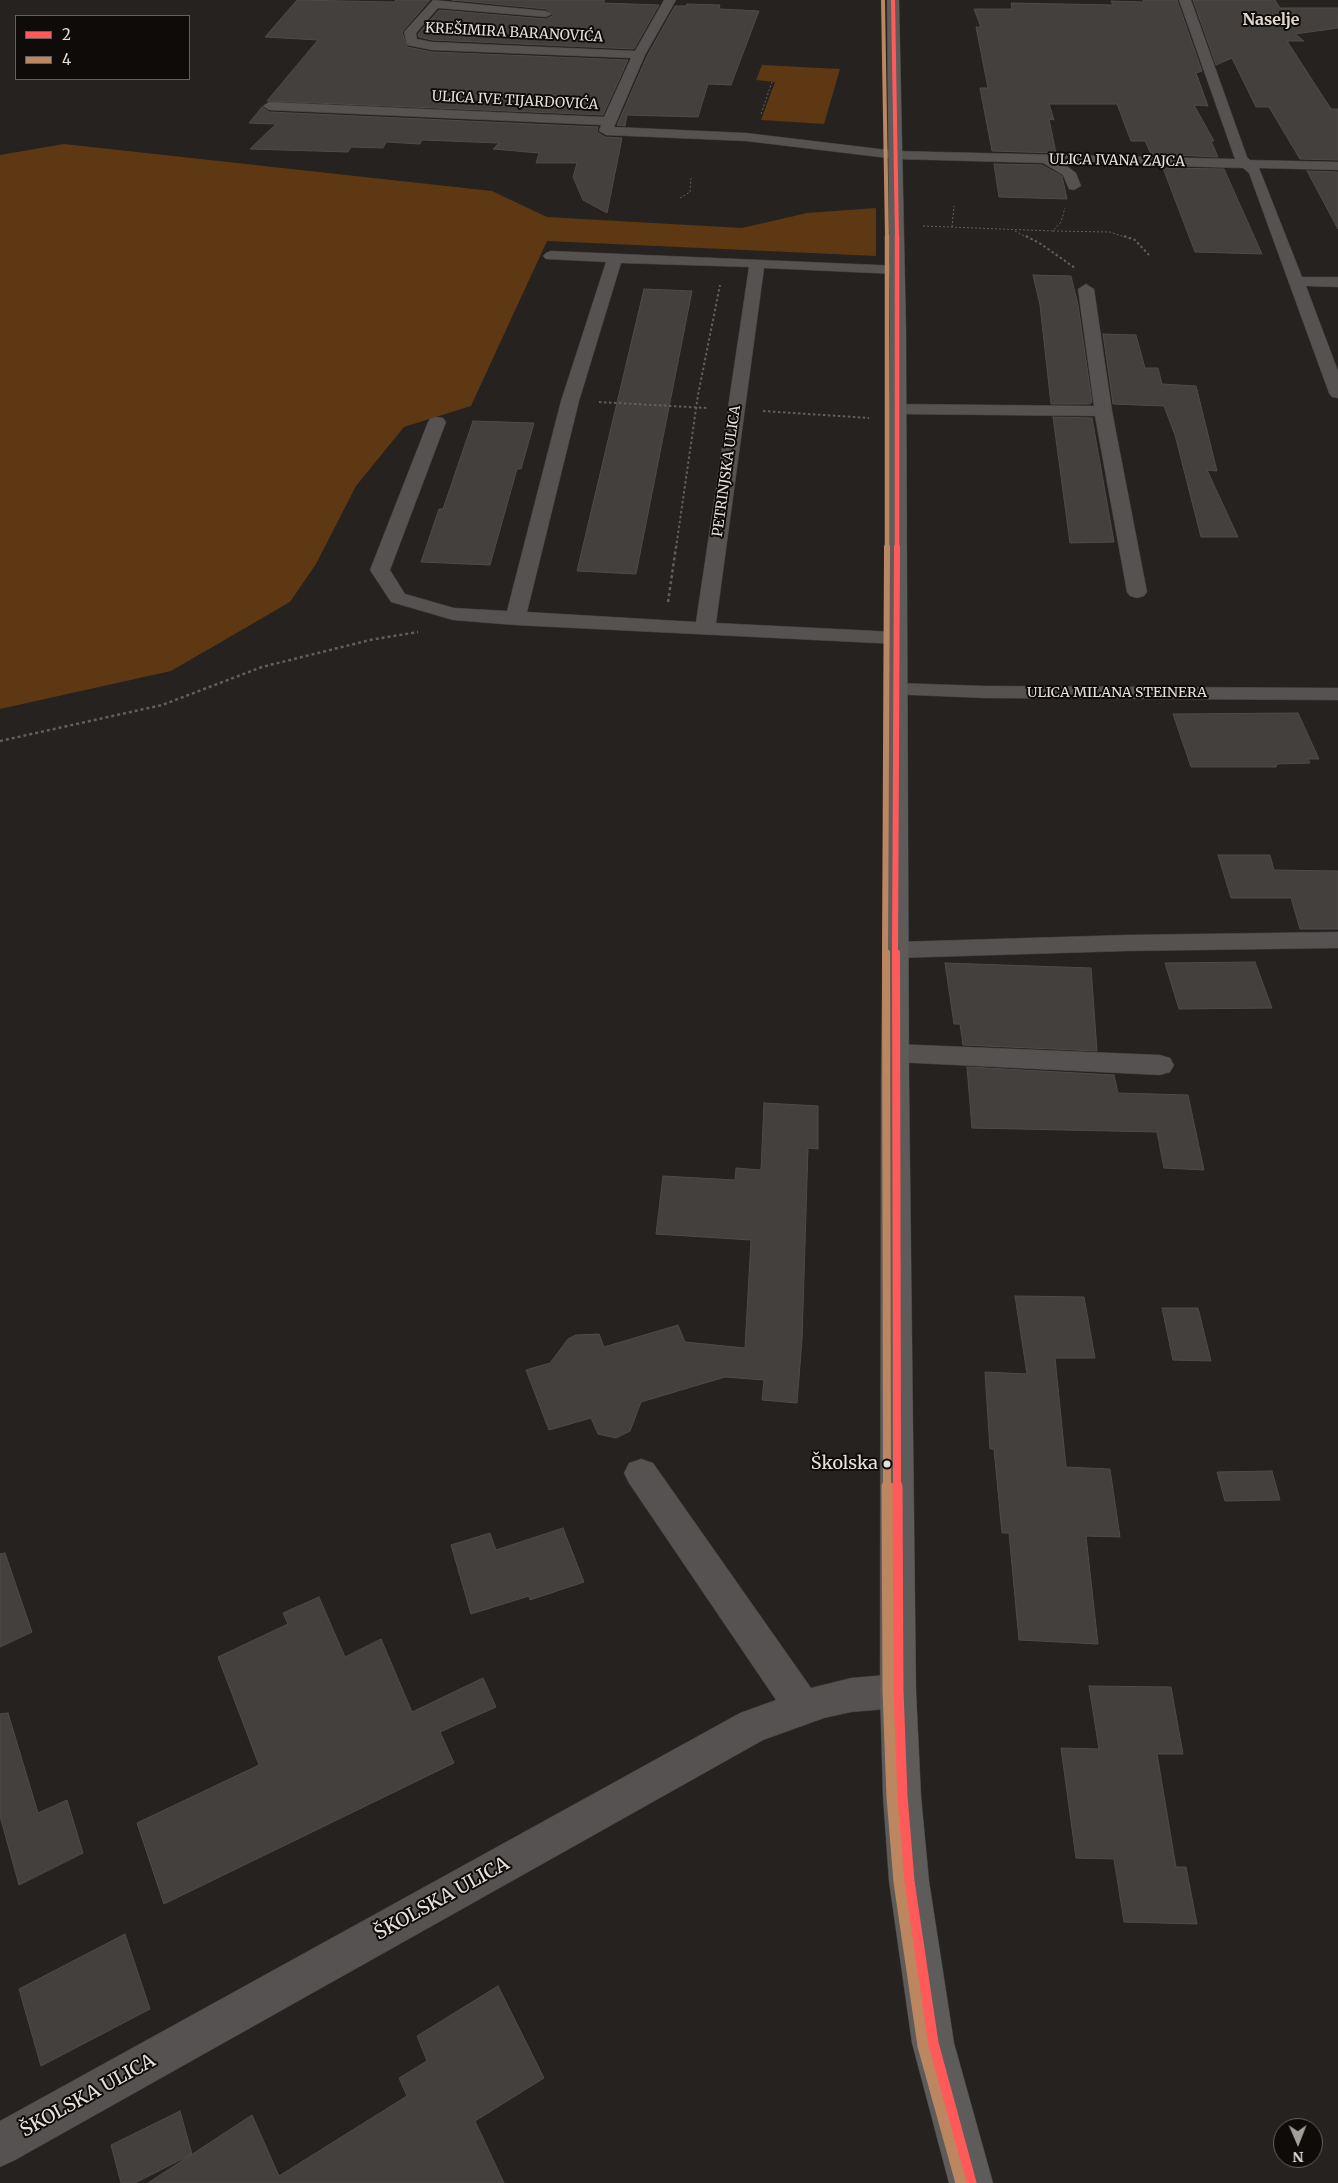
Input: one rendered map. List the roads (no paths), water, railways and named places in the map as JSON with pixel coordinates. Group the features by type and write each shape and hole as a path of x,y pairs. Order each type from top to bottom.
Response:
{"main road":[{"path":"894,0 898,329 896,638 898,1691 902,1796 909,1881 920,1963 933,2043 971,2183"}],"street":[{"path":"609,121 639,55 670,0"},
{"path":"1185,0 1242,158 1255,172 1338,393"},
{"path":"437,2 546,14"},
{"name":"KREŠIMIRA BARANOVIĆA","path":"437,2 410,32 411,42 432,46 639,55"},
{"name":"ULICA IVE TIJARDOVIĆA","path":"269,106 609,121 606,130 746,137 896,156"},
{"name":"ULICA IVANA ZAJCA","path":"896,156 1338,166"},
{"path":"1048,160 1069,173 1074,186"},
{"path":"551,256 896,269"},
{"path":"515,619 570,401 615,258"},
{"name":"PETRINJSKA ULICA","path":"705,628 757,263"},
{"path":"1295,281 1338,282"},
{"path":"1086,289 1103,411 1110,438 1137,592"},
{"path":"897,409 1103,411"},
{"path":"437,422 380,570 398,598 453,614 515,619 896,638"},
{"name":"ULICA MILANA STEINERA","path":"896,689 994,692 1338,694"},
{"path":"896,950 1126,943 1338,940"},
{"path":"896,1053 1160,1065"},
{"path":"641,1473 803,1708"},
{"name":"ŠKOLSKA ULICA","path":"0,2145 753,1726 803,1708 851,1695 898,1691"}],"place":[{"name":"Školska","path":"887,1464"}],"district":[{"name":"Naselje","path":"1271,20"}]}
